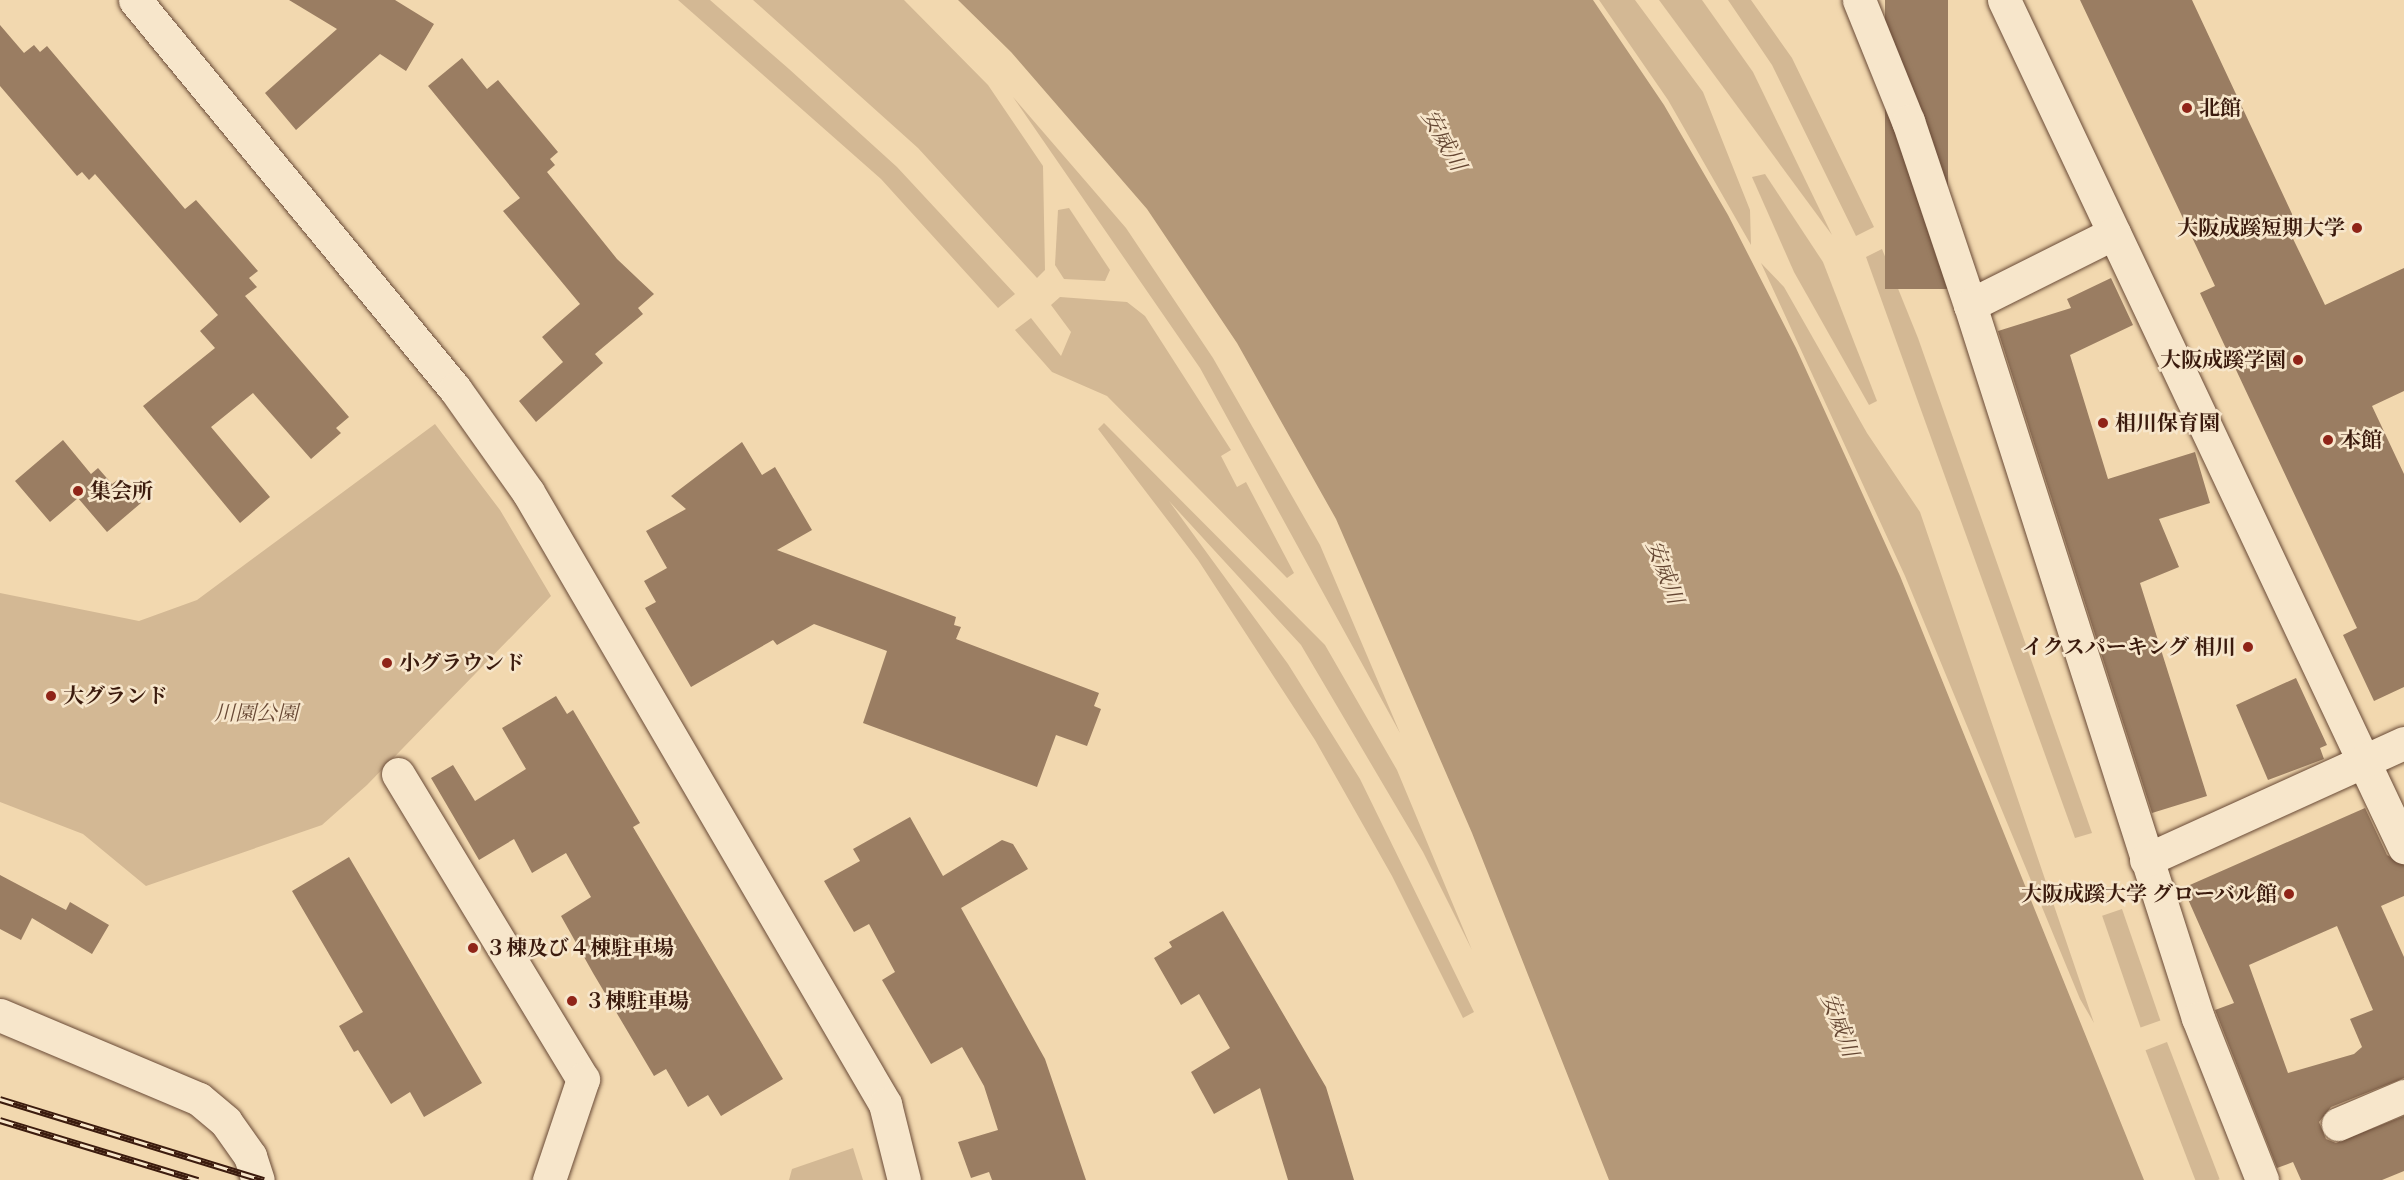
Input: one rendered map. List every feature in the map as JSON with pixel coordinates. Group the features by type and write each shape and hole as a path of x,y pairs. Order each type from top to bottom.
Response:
{"street":[{"path":"135,0 455,389 528,492 885,1104 904,1180"},
{"path":"1860,0 1908,121 1970,305 2198,1018 2262,1180"},
{"path":"2004,0 2404,847"},
{"path":"1970,305 2114,233"},
{"path":"2146,860 2404,743"},
{"path":"398,774 583,1079 549,1180"},
{"path":"0,1015 199,1099 226,1122 250,1156 258,1180"},
{"path":"2338,1124 2404,1096"}],"green space":[{"path":"678,0 710,0 897,167 1015,294 998,308 881,179"},
{"path":"753,0 904,0 988,85 1043,166 1045,270 1037,278 918,148"},
{"path":"1599,0 1635,0 1703,92 1750,210 1751,245 1668,100"},
{"path":"1659,0 1702,0 1753,72 1832,235"},
{"path":"1728,0 1751,0 1792,58 1874,227 1856,236 1772,65"},
{"path":"1013,97 1126,228 1213,358 1320,545 1400,733 1200,368"},
{"path":"1765,174 1823,262 1877,401 1869,405 1794,272 1752,177"},
{"path":"1069,208 1110,270 1105,281 1064,279 1055,265 1058,210"},
{"path":"1882,249 1918,338 2092,833 2075,838 1866,257"},
{"path":"1761,263 1784,287 1867,433 1920,512 2094,1023 2080,999 1905,576"},
{"path":"1060,297 1127,302 1145,316 1231,450 1221,456 1237,487 1246,482 1294,573 1287,578 1107,396 1052,372 1015,330 1031,318 1061,356 1071,332 1051,305"},
{"path":"1104,423 1325,645 1397,770 1472,950 1423,852 1301,645 1169,501 1288,664 1360,779 1474,1012 1463,1018 1392,876 1315,740 1198,560 1098,429"},
{"name":"川園公園","path":"435,424 500,510 551,596 367,785 322,825 146,886 83,834 0,802 0,593 139,621 197,600"},
{"path":"2122,909 2160,1021 2141,1027 2102,916"},
{"path":"2167,1042 2220,1179 2195,1180 2146,1050"},
{"path":"853,1148 863,1180 789,1180 792,1169"}],"water":[{"name":"安威川","path":"958,0 1593,0 1664,105 1728,215 1796,348 1900,576 2144,1180 1609,1180 1472,833 1336,519 1237,343 1147,209 1011,52"}],"building":[{"path":"289,0 395,0 434,24 406,71 380,54 296,130 265,93 337,29"},
{"path":"1885,0 1948,0 1948,289 1885,289"},
{"path":"2080,0 2192,0 2293,216 2284,220 2325,305 2404,268 2404,391 2372,406 2404,474 2404,687 2374,701 2343,635 2357,628 2200,293 2215,286"},
{"path":"0,25 24,53 34,45 40,52 47,46 185,209 196,200 258,271 249,278 257,287 245,296 349,417 336,428 341,433 311,459 253,393 211,427 270,497 240,523 143,406 215,348 200,331 218,315 95,174 89,180 82,172 77,176 0,86"},
{"path":"462,58 487,89 498,80 558,152 550,159 555,165 547,172 617,259 654,294 638,308 643,314 595,354 603,363 536,422 519,401 563,362 542,337 580,304 503,211 520,198 428,86"},
{"path":"2111,278 2133,325 2070,355 2108,479 2195,452 2210,503 2159,519 2179,567 2140,583 2207,796 2152,813 1998,331 2071,308 2067,299"},
{"name":"集会所","path":"63,440 91,474 98,468 112,484 120,478 141,503 107,532 78,498 50,522 15,481"},
{"path":"742,442 762,475 775,467 812,530 777,550 956,617 954,625 961,627 956,639 1099,693 1094,706 1101,709 1087,746 1056,735 1037,787 863,723 887,651 814,624 777,645 773,640 691,687 645,608 656,602 644,581 667,568 646,531 686,509 671,496"},
{"path":"2296,678 2327,745 2320,748 2324,759 2268,780 2236,705"},
{"path":"556,696 567,714 573,710 640,823 633,827 783,1079 721,1116 708,1095 688,1107 666,1069 654,1076 593,973 561,916 591,897 566,853 532,873 514,839 479,860 431,778 453,765 475,801 526,769 502,728"},
{"path":"2365,808 2387,855 2404,865 2404,896 2381,906 2404,957 2404,1078 2331,1107 2319,1122 2326,1139 2336,1143 2404,1116 2404,1171 2382,1180 2301,1180 2293,1162 2277,1168 2215,1010 2234,1003 2183,888","holes":["2337,926 2373,1010 2350,1019 2362,1047 2354,1054 2288,1073 2249,965"]},
{"path":"910,817 943,876 1002,840 1013,844 1028,869 961,908 1045,1059 1086,1180 992,1180 989,1172 971,1178 958,1142 998,1130 984,1086 962,1047 931,1064 882,980 895,972 869,924 854,932 824,881 860,861 853,849"},
{"path":"349,857 482,1083 424,1117 410,1092 391,1104 358,1050 354,1052 339,1026 363,1012 292,891"},
{"path":"0,875 66,910 70,902 109,925 92,954 32,918 21,940 0,929"},
{"path":"1223,911 1326,1087 1354,1180 1288,1180 1260,1088 1214,1114 1191,1072 1230,1048 1199,994 1181,1005 1154,958 1172,947 1169,942"}],"railway":[{"path":"0,1099 264,1180"},
{"path":"0,1120 198,1180"}],"place":[{"name":"北館","path":"2187,108"},
{"name":"大阪成蹊短期大学","path":"2357,228"},
{"name":"大阪成蹊学園","path":"2298,360"},
{"name":"相川保育園","path":"2103,423"},
{"name":"本館","path":"2328,440"},
{"name":"集会所","path":"78,491"},
{"name":"イクスパーキング 相川","path":"2248,647"},
{"name":"小グラウンド","path":"387,663"},
{"name":"大グランド","path":"51,696"},
{"name":"大阪成蹊大学 グローバル館","path":"2289,894"},
{"name":"３棟及び４棟駐車場","path":"473,948"},
{"name":"３棟駐車場","path":"572,1001"}]}
